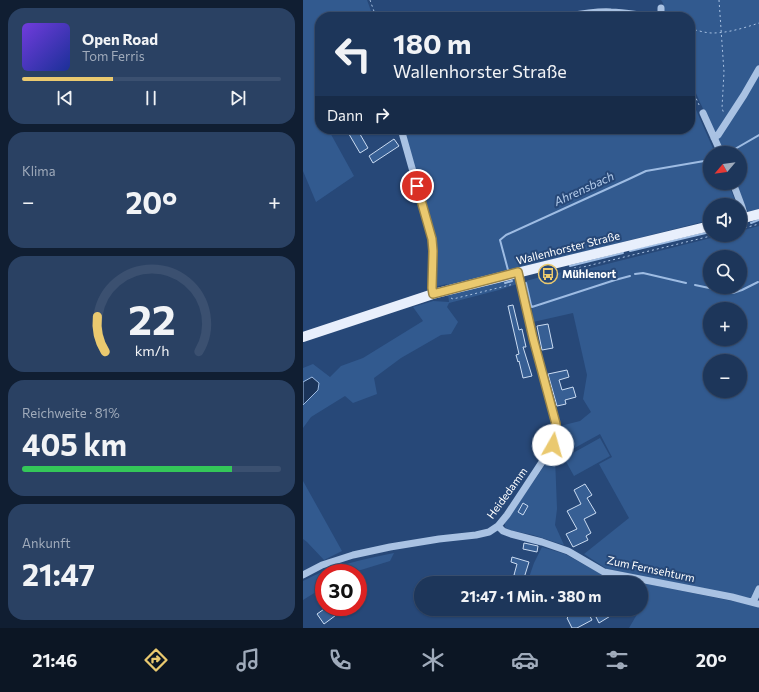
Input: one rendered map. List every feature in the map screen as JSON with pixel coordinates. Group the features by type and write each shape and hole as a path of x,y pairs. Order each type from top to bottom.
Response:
{"main road":[{"path":"747,217 759,214"},
{"name":"Wallenhorster Straße","path":"303,336 433,294 519,277 703,228"}],"street":[{"path":"714,138 718,135 759,69"},
{"path":"703,113 718,146"},
{"path":"402,134 432,239 433,294"},
{"name":"Heidedamm","path":"303,575 322,565 353,555 390,547 489,532 498,526 507,515 550,450 556,435 556,424 533,338 519,277"},
{"name":"Zum Fernsehturm","path":"498,526 511,534 568,551 604,572 756,603"},
{"path":"756,603 759,589"}],"path":[{"path":"371,0 375,12"},
{"path":"719,0 723,72 722,108 723,113 729,118"},
{"path":"695,30 711,33 721,32 759,23"},
{"path":"695,96 703,113"},
{"path":"747,227 759,224"},
{"path":"569,269 583,267 703,238"}],"shaded area":[{"path":"303,0 367,0 371,11 369,12 315,12 315,134 331,134 354,176 316,202 303,171"},
{"path":"661,0 759,0 759,209 748,212 747,198 742,198 739,190 747,190 747,146 720,146 695,91 695,12 664,12 663,3"},
{"path":"695,107 712,146 703,146 703,190 731,190 734,198 703,198 703,222 512,270 517,284 449,303 447,307 458,322 451,334 441,335 401,358 374,378 377,394 353,403 345,396 311,417 303,428 303,405 318,390 319,383 312,377 303,382 303,368 313,364 330,377 341,366 363,358 423,321 413,307 433,301 449,302 447,284 434,287 435,256 405,134 695,134"},
{"path":"759,226 759,584 754,599 648,577 648,576 607,569 584,554 629,518 599,464 612,457 600,434 560,456 558,449 560,426 580,421 591,412 583,399 587,375 573,313 533,322 532,305 526,281 555,273 583,270 703,240 703,242 747,242 747,229"},
{"path":"312,377 319,383 318,390 303,405 303,382"},
{"path":"600,438 610,456 574,476 564,458"},
{"path":"551,456 555,457 557,509 555,525 564,545 533,535 509,530 505,527 505,523"},
{"path":"303,481 342,551 324,560 303,539"},
{"path":"542,547 565,554 603,575 608,576 529,576"},
{"path":"394,553 390,561 367,568 367,564 348,564"},
{"path":"314,575 315,593 303,600 303,581"},
{"path":"648,584 759,607 759,628 629,628 636,616 648,616"}],"building":[{"path":"349,134 360,134 368,148 360,153"},
{"path":"394,139 399,146 373,163 369,156"},
{"path":"513,305 519,330 522,329 526,347 523,347 532,376 523,378 516,355 519,354 508,306"},
{"path":"548,324 553,348 542,350 537,326"},
{"path":"567,370 569,377 559,380 562,390 573,387 576,397 565,400 566,404 557,406 548,374"},
{"path":"585,484 592,495 587,498 596,513 584,519 591,533 586,536 588,540 573,547 566,534 577,529 567,511 581,504 574,490"},
{"path":"523,503 528,506 523,515 518,512"},
{"path":"524,543 538,546 537,552 523,549"},
{"path":"512,557 529,562 525,576 514,575 517,564 511,562"},
{"path":"318,616 335,616 324,624"},
{"path":"590,616 592,620 577,628 572,628 567,618"},
{"path":"598,616 610,616 599,623 596,617"}],"waterway":[{"name":"Ahrensbach","path":"740,146 759,135"},
{"name":"Ahrensbach","path":"508,270 500,240 506,235 646,171 703,161"},
{"path":"751,223 759,220"},
{"path":"630,251 703,234"},
{"path":"570,266 623,253"},
{"path":"635,274 643,273 686,283"},
{"path":"526,283 532,307 630,276"},
{"name":"Ahrensbach","path":"505,283 512,281"},
{"path":"695,285 733,293 758,282"}],"place":[{"name":"Mühlenort","path":"548,274"}],"route":[{"path":"417,186 432,239 433,294 518,272 533,338 556,424 556,435 553,445"}]}
